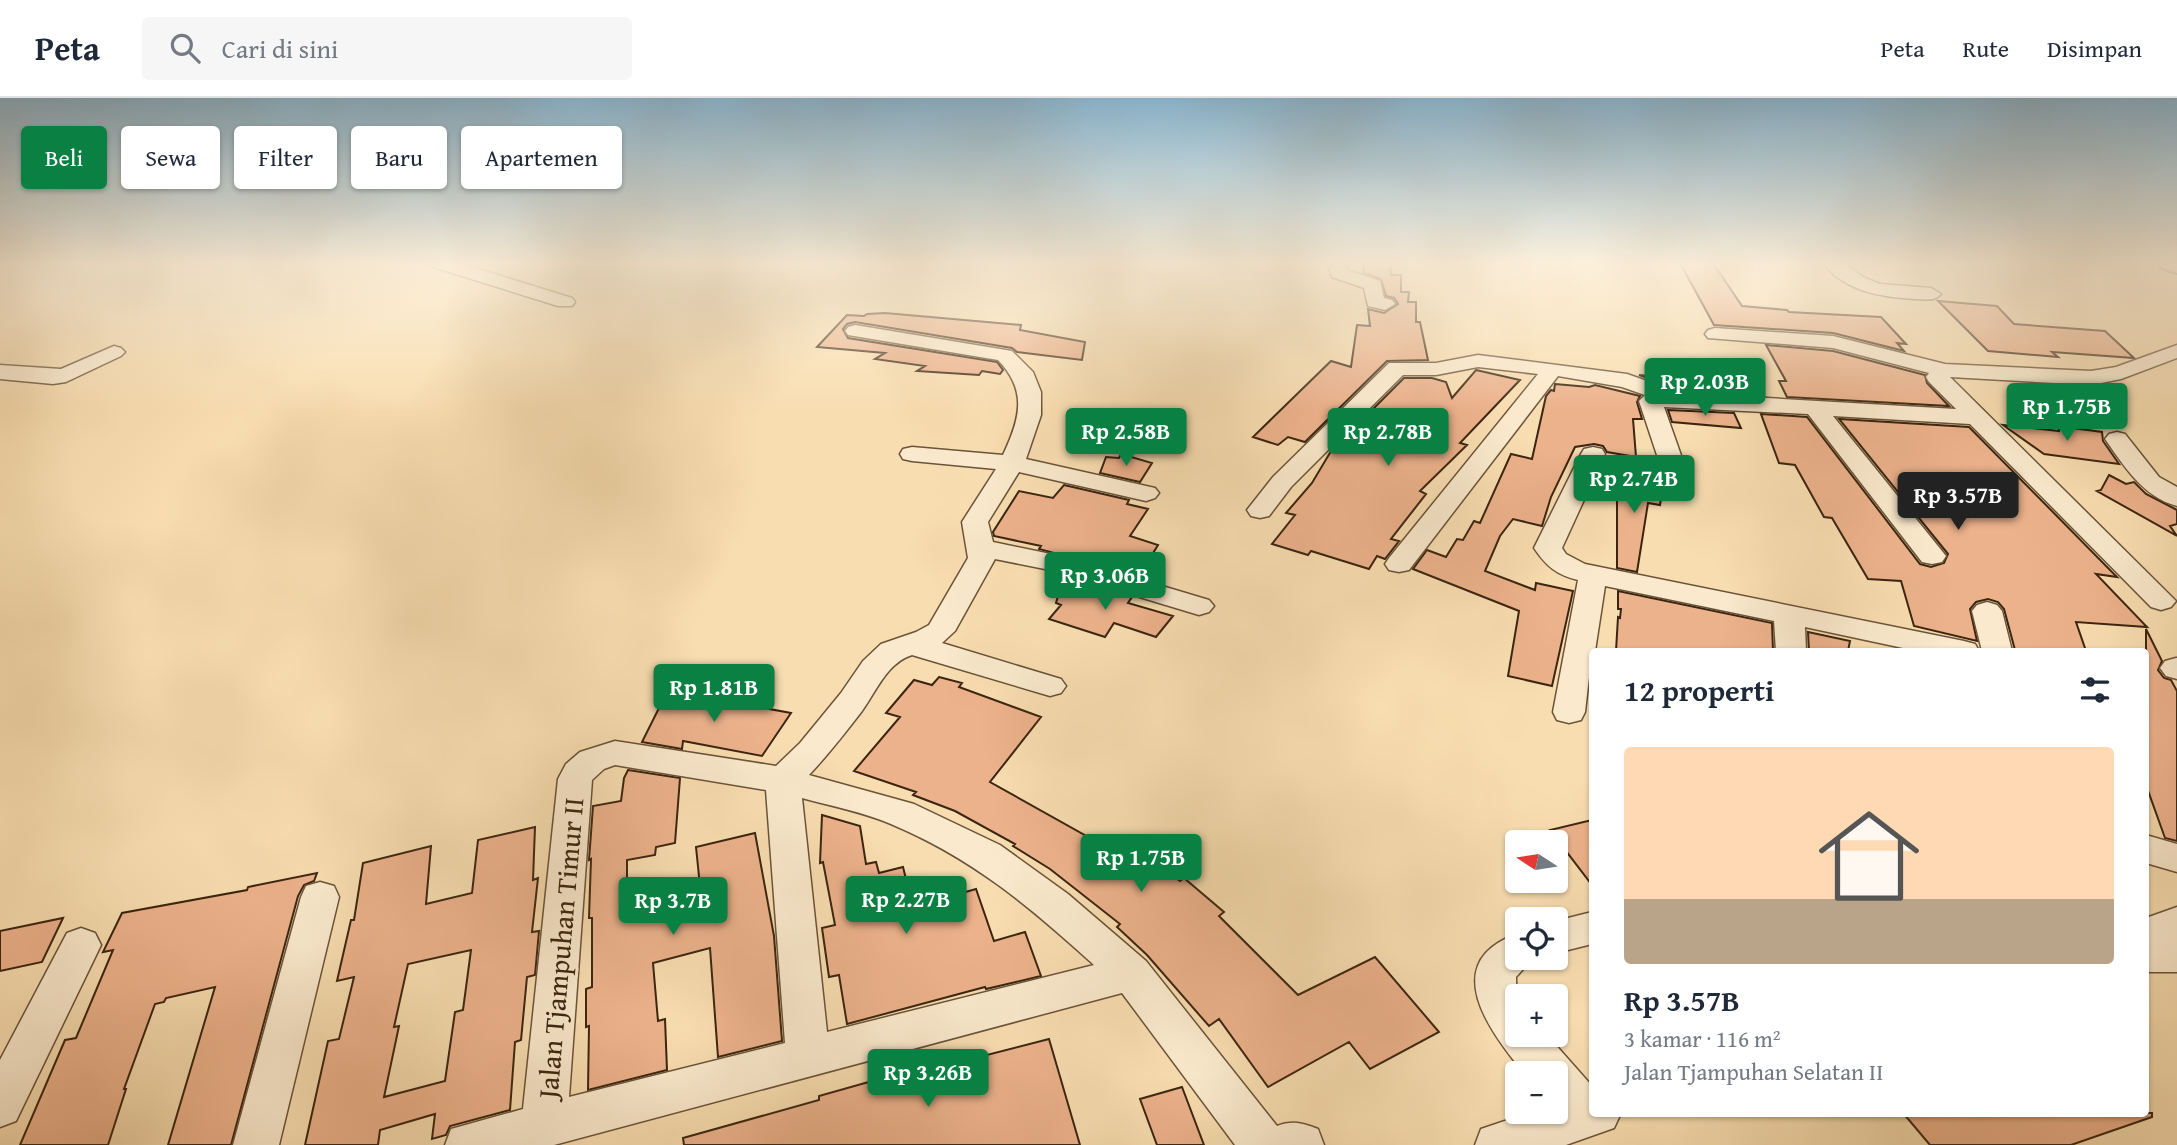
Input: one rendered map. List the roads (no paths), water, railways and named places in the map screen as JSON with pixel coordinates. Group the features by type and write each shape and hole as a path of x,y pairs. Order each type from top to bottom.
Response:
{"street":[{"path":"783,779 812,751 852,701 874,668 892,651 940,631 982,558 974,533 975,522 1024,442 1030,416 1027,386 1018,364 996,353 855,331"},
{"path":"1715,334 1833,342 1945,370 2104,377 2115,376 2151,358 2177,351"},
{"path":"0,372 53,377 66,374 114,352"},
{"path":"1260,510 1282,482 1397,368 1436,369 1478,361 1553,369 1627,381 1678,400"},
{"path":"1399,565 1553,369"},
{"path":"1945,370 1937,377 2161,601"},
{"path":"1671,461 1650,403 1659,400 1978,417"},
{"path":"1816,409 1932,556"},
{"path":"2117,439 2150,482 2177,498"},
{"path":"912,454 1012,463 1146,493"},
{"path":"1593,454 1549,543 1549,552 1556,560 1576,571 1950,648"},
{"path":"981,548 1055,564 1199,606"},
{"path":"1569,712 1593,574"},
{"path":"1987,611 1996,648"},
{"path":"1789,615 1791,648"},
{"path":"911,644 1050,686"},
{"name":"Jalan Tjampuhan Timur II","path":"544,1126 575,779 589,762 615,753 783,779"},
{"path":"783,779 901,813 987,855 1055,905 1131,973 1263,1145"},
{"path":"783,779 808,1055"},
{"path":"2149,850 2177,858"},
{"path":"256,1145 320,897"},
{"path":"2149,934 2177,923"},
{"path":"1568,934 1589,929"},
{"path":"0,1106 81,945"},
{"path":"2149,955 2177,954"},
{"path":"1505,962 1495,971 1497,1001 1505,1014"},
{"path":"468,1145 1131,973"},
{"path":"1529,1047 1542,1061"},
{"path":"1568,1089 1589,1109"},
{"path":"1527,1141 1589,1116"},
{"path":"1284,1145 1301,1145"}]}
